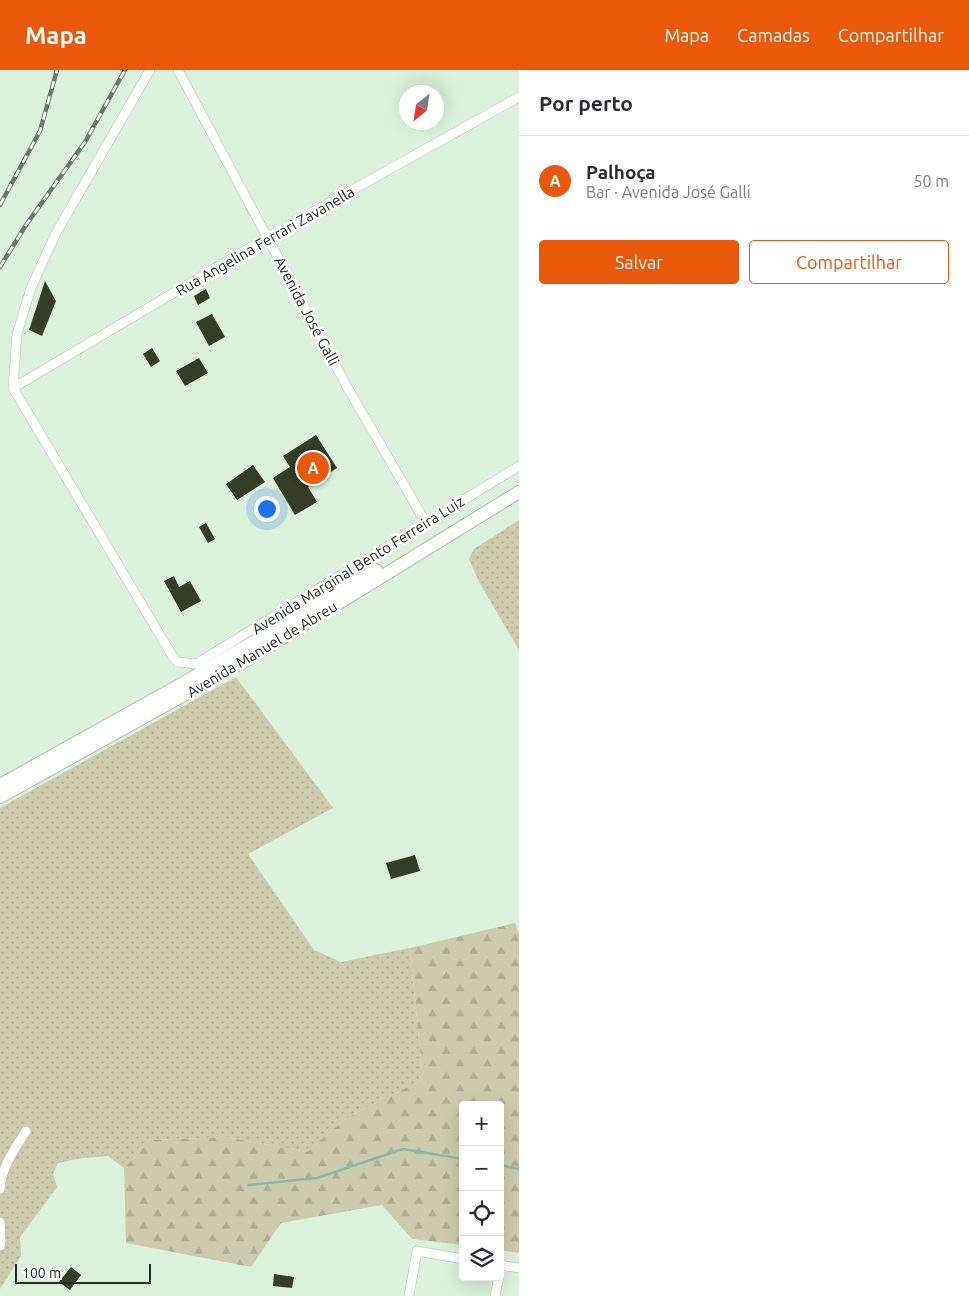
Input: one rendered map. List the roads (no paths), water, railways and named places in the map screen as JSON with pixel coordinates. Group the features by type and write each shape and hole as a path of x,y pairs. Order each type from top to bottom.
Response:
{"main road":[{"name":"Avenida Manuel de Abreu","path":"0,785 212,666 426,541 519,482"},
{"name":"Avenida Manuel de Abreu","path":"0,797 242,662 519,492"}],"street":[{"path":"13,388 17,334 32,288 56,233 150,70"},
{"name":"Avenida José Galli","path":"178,70 346,385 426,523"},
{"name":"Rua Angelina Ferrari Zavanella","path":"13,388 268,237 519,97"},
{"name":"Avenida Marginal Bento Ferreira Luiz","path":"13,388 173,657 178,662 196,664 519,466"},
{"path":"0,1188 1,1178 15,1148 26,1131"},
{"path":"0,1222 0,1246"},
{"path":"409,1296 417,1251 459,1258"},
{"path":"504,1266 519,1268"},
{"path":"495,1296 498,1281"}],"waterway":[{"path":"248,1185 317,1178 403,1149 459,1158"},
{"path":"504,1166 519,1169"}],"railway":[{"path":"0,205 40,131 57,70"},
{"path":"0,267 26,225 85,142 125,70"}],"place":[{"name":"Palhoça","path":"313,468"}]}
